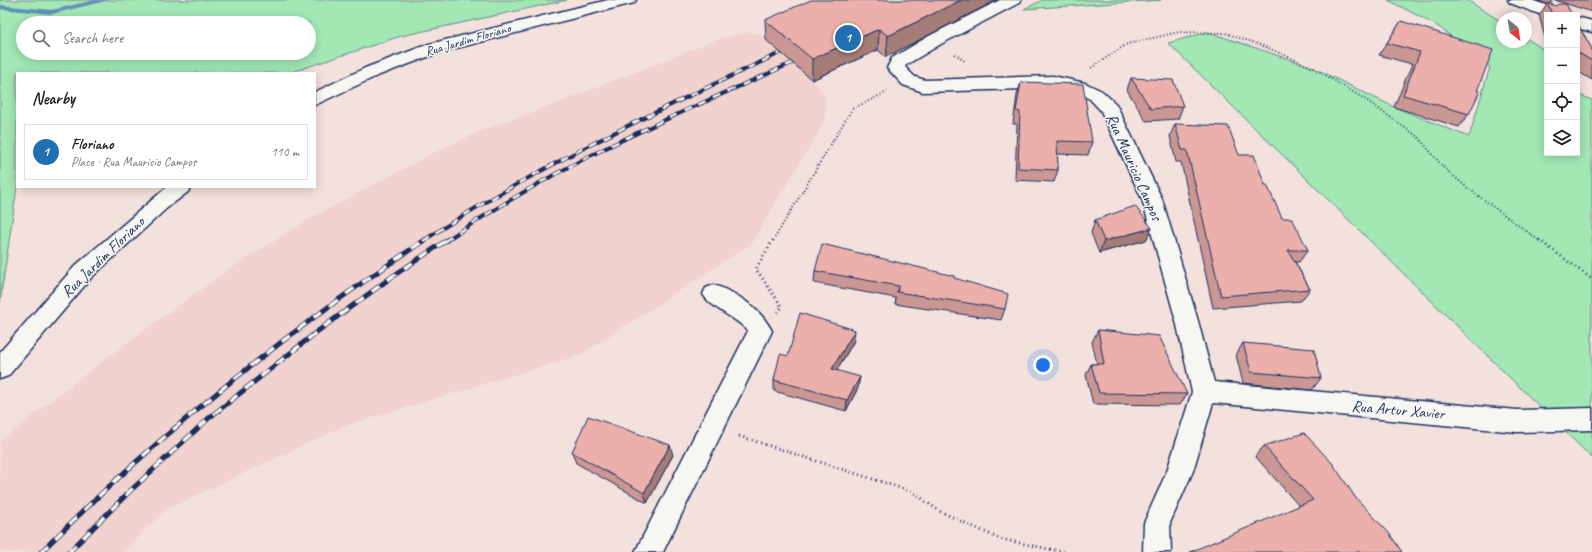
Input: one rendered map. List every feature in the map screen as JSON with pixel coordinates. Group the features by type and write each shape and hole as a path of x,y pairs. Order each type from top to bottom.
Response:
{"street":[{"name":"Rua Jardim Floriano","path":"316,99 371,72 435,48 628,0"},
{"path":"909,81 896,68 898,62 935,40 1013,0"},
{"path":"1516,0 1549,12"},
{"path":"1580,23 1592,26"},
{"name":"Rua Mauricio Campos","path":"909,81 923,86 1046,82 1068,84 1079,87 1096,95 1109,108 1152,199 1187,321 1204,392"},
{"name":"Rua Jardim Floriano","path":"0,369 83,272 160,203 180,188"},
{"path":"649,552 760,331 753,320 714,294"},
{"path":"1157,552 1157,523 1180,471 1204,392"},
{"name":"Rua Artur Xavier","path":"1204,392 1517,421 1592,419"}],"path":[{"path":"1068,84 1127,44 1179,32 1225,33 1261,45 1312,68 1379,109 1418,137 1445,169 1469,189 1592,279"},
{"path":"758,326 771,321 782,307 756,269 852,109 909,81"},
{"path":"712,428 913,492 938,511 1000,539 1064,552"}],"shaded area":[{"path":"749,32 759,34 812,80 824,93 826,110 823,124 751,244 580,355 344,426 165,510 123,552 0,552 0,441 109,356 225,272 306,221 435,152 483,130 550,106 716,40"}],"green space":[{"path":"0,0 567,0 401,36 292,72 16,72 17,188 0,302"},
{"path":"1043,0 1161,0 1024,9"},
{"path":"1388,0 1467,0 1496,18 1496,48 1532,48 1532,42 1544,50 1544,156 1580,156 1580,95 1592,100 1592,458 1168,43 1208,32 1312,67 1394,107 1469,137 1490,67 1439,27"}],"building":[{"path":"811,0 961,0 888,36 879,29 812,59 765,20"},
{"path":"1548,3 1556,6 1558,4 1566,4 1570,12 1551,12"},
{"path":"1401,21 1493,50 1477,91 1480,91 1469,114 1403,95 1420,52 1387,43"},
{"path":"1580,28 1592,49 1592,61 1580,54"},
{"path":"1131,78 1173,80 1183,106 1151,109"},
{"path":"1021,82 1083,84 1092,142 1057,141 1058,170 1018,168 1020,112 1016,111"},
{"path":"1175,124 1228,126 1239,155 1254,155 1265,185 1267,185 1282,218 1292,218 1308,250 1288,250 1310,289 1221,296 1187,150 1182,150"},
{"path":"1135,206 1152,228 1104,241 1095,220"},
{"path":"822,244 954,276 954,278 1008,294 1005,309 897,292 899,286 815,271"},
{"path":"800,313 855,330 832,369 860,377 847,400 774,380 780,354 788,356"},
{"path":"1098,330 1159,336 1187,394 1099,393 1091,364 1104,364"},
{"path":"1243,343 1314,349 1321,378 1251,372"},
{"path":"588,416 670,445 644,493 572,452"},
{"path":"1304,433 1333,464 1355,497 1389,533 1402,552 1190,552 1313,500 1264,446"}],"waterway":[{"path":"0,7 52,12 104,0"}],"railway":[{"path":"423,241 509,188 554,164 644,118 780,53"},
{"path":"445,241 510,200 578,162 657,123 792,63"},
{"path":"41,552 123,474 204,403 312,319 387,265 425,240"},
{"path":"69,552 129,492 209,418 318,331 393,276 447,240"}],"place":[{"name":"Floriano","path":"848,38"}]}
